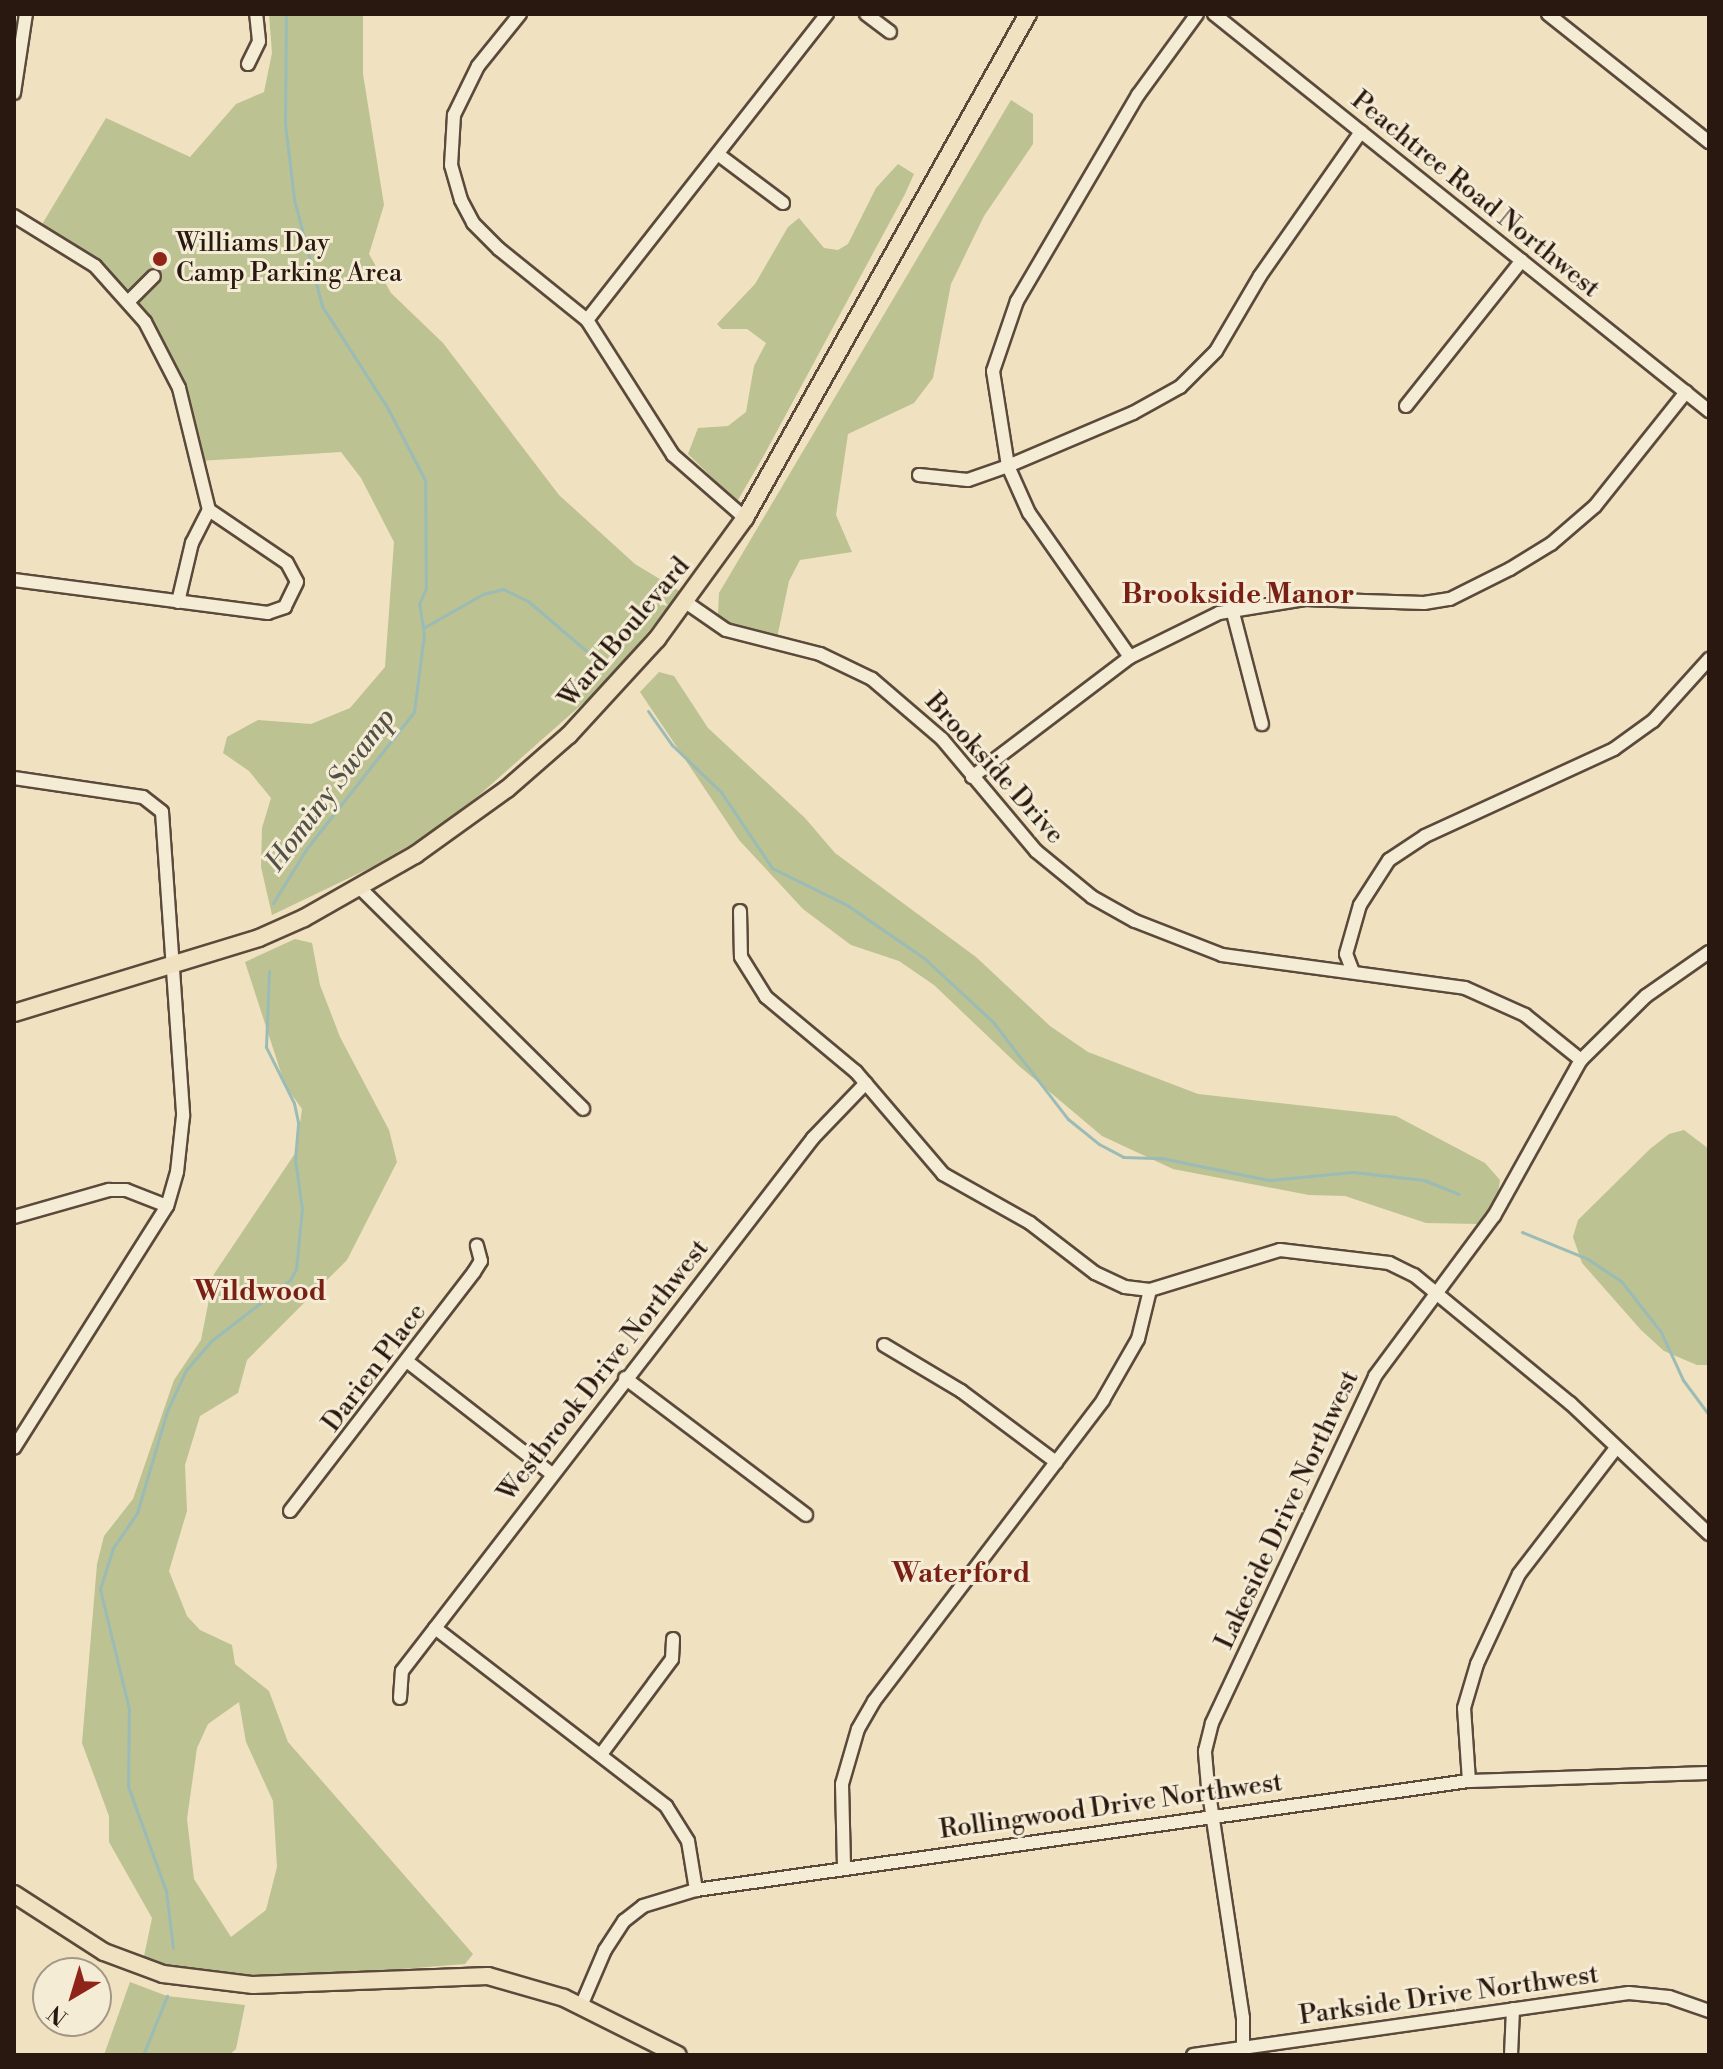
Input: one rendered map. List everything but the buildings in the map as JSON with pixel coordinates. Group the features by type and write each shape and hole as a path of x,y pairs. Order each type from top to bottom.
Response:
{"main road":[{"name":"Ward Boulevard","path":"14,1013 259,938 360,888 468,819 546,756 600,704 687,603 745,518 1028,14"},
{"path":"14,1894 104,1952 184,1979 253,1985 471,1974 507,1980 581,2006 678,2055"}],"street":[{"path":"14,93 26,14"},
{"path":"248,64 259,41 256,14"},
{"path":"520,14 463,92 452,128 451,165 473,223 587,320 673,455 745,518"},
{"path":"587,320 827,14"},
{"path":"866,14 890,32"},
{"path":"1130,657 1055,555 1008,466 993,371 1007,321 1138,95 1197,14"},
{"name":"Peachtree Road Northwest","path":"1214,14 1709,411"},
{"path":"1548,14 1709,142"},
{"path":"919,475 968,480 1008,466 1169,396 1201,368 1361,132"},
{"path":"719,155 783,203"},
{"path":"14,216 95,266 129,301 156,339 179,388 209,510 188,553 178,602"},
{"path":"1406,406 1522,260"},
{"path":"129,301 154,276"},
{"path":"972,777 1130,657 1232,609 1305,599 1401,604 1450,599 1551,544 1595,506 1686,392"},
{"path":"14,580 268,613 290,602 297,582 293,570 209,510"},
{"name":"Brookside Drive","path":"687,603 726,630 820,654 872,679 925,722 1036,851 1092,897 1135,921 1222,955 1427,979 1476,992 1525,1015 1581,1060"},
{"path":"1232,609 1262,724"},
{"path":"1353,972 1346,954 1360,905 1389,860 1425,836 1614,749 1653,721 1709,659"},
{"path":"14,778 143,797 162,812 183,1116 177,1172 167,1206 14,1448"},
{"path":"360,888 583,1109"},
{"path":"740,911 741,957 756,987 866,1083 943,1174 1030,1223 1095,1273 1125,1287 1150,1290 1171,1288 1260,1254 1305,1250 1376,1258 1403,1269 1436,1293 1616,1448 1709,1534"},
{"name":"Lakeside Drive Northwest","path":"1244,2052 1205,1751 1212,1723 1356,1411 1436,1293 1494,1216 1581,1060 1646,996 1709,952"},
{"name":"Westbrook Drive Northwest","path":"400,1698 402,1671 813,1138 866,1083"},
{"path":"14,1217 109,1190 126,1190 167,1206"},
{"name":"Darien Place","path":"290,1511 408,1362 481,1261 477,1246"},
{"path":"844,1866 842,1784 858,1729 1056,1462 1131,1355 1150,1290"},
{"path":"884,1345 961,1391 1056,1462"},
{"path":"408,1362 552,1474"},
{"path":"625,1378 806,1515"},
{"path":"1469,1781 1464,1708 1477,1664 1519,1574 1616,1448"},
{"path":"435,1628 602,1753 677,1818 688,1841 696,1890"},
{"path":"602,1753 672,1659 673,1639"},
{"name":"Rollingwood Drive Northwest","path":"581,2006 605,1950 624,1921 643,1906 696,1890 844,1866 1469,1781 1709,1773"},
{"name":"Parkside Drive Northwest","path":"1193,2055 1244,2052 1629,1993 1669,1997 1709,2011"},
{"path":"1511,2055 1513,2009"}],"green space":[{"path":"269,14 363,14 363,74 384,205 369,254 391,293 443,343 559,495 635,564 681,592 606,683 477,797 431,833 372,867 272,915 261,867 262,828 271,798 249,771 223,753 227,737 258,720 311,724 350,708 385,667 394,542 361,478 341,452 199,461 151,321 41,226 106,118 190,157 236,104 264,92 272,53"},
{"path":"1011,100 1033,114 1033,144 984,216 951,284 933,378 914,403 848,434 836,515 852,552 800,560 789,581 777,638 731,627 718,614 719,593"},
{"path":"898,164 914,174 905,194 763,457 738,500 733,498 688,454 698,428 728,426 746,412 754,366 766,343 747,329 722,329 717,324 755,284 788,227 799,218 824,248 838,250 848,244 876,188"},
{"path":"659,672 674,676 708,728 805,818 835,853 976,957 1050,1026 1088,1052 1198,1094 1396,1116 1485,1163 1500,1180 1497,1199 1478,1224 1426,1223 1345,1196 1309,1195 1173,1169 1102,1136 1019,1066 934,985 899,961 851,945 803,909 739,840 640,692"},
{"path":"295,939 312,943 320,985 340,1037 389,1130 397,1162 347,1260 247,1360 238,1393 200,1416 185,1465 187,1511 169,1571 187,1616 200,1630 232,1645 235,1664 269,1691 288,1742 473,1954 465,1964 264,1980 203,1976 143,1961 152,1918 109,1842 109,1816 82,1743 97,1564 104,1536 133,1499 174,1380 201,1340 214,1274 296,1152 302,1109 285,1085 245,962","holes":["239,1702 246,1742 273,1801 277,1867 266,1910 231,1937 194,1879 187,1819 197,1748 208,1724"]},
{"path":"1684,1130 1709,1149 1709,1365 1697,1365 1664,1351 1641,1330 1582,1263 1573,1237 1578,1220 1650,1149 1669,1134"},
{"path":"130,1982 167,1996 245,2005 236,2049 229,2055 104,2055"}],"waterway":[{"name":"Hominy Swamp","path":"273,903 307,848 414,712 424,634 419,604 426,588 425,480 387,407 322,306 294,199 285,123 286,14"},
{"path":"423,628 483,594 503,589 528,601 603,665"},
{"path":"648,711 672,745 721,792 772,868 847,905 924,958 993,1022 1068,1119 1099,1144 1123,1157 1161,1158 1269,1180 1353,1172 1424,1180 1458,1194"},
{"name":"Hominy Swamp","path":"173,1948 166,1891 128,1786 129,1709 100,1589 113,1548 137,1513 167,1411 186,1370 211,1341 290,1280 296,1269 302,1209 295,1159 298,1122 294,1103 266,1047 269,971"},
{"path":"1522,1232 1588,1259 1621,1281 1661,1332 1683,1380 1709,1415"},
{"name":"Hominy Swamp","path":"143,2055 167,1996"}],"place":[{"name":"Williams Day Camp Parking Area","path":"160,259"}],"district":[{"name":"Brookside Manor","path":"1238,595"},
{"name":"Wildwood","path":"260,1292"},
{"name":"Waterford","path":"961,1574"}]}
